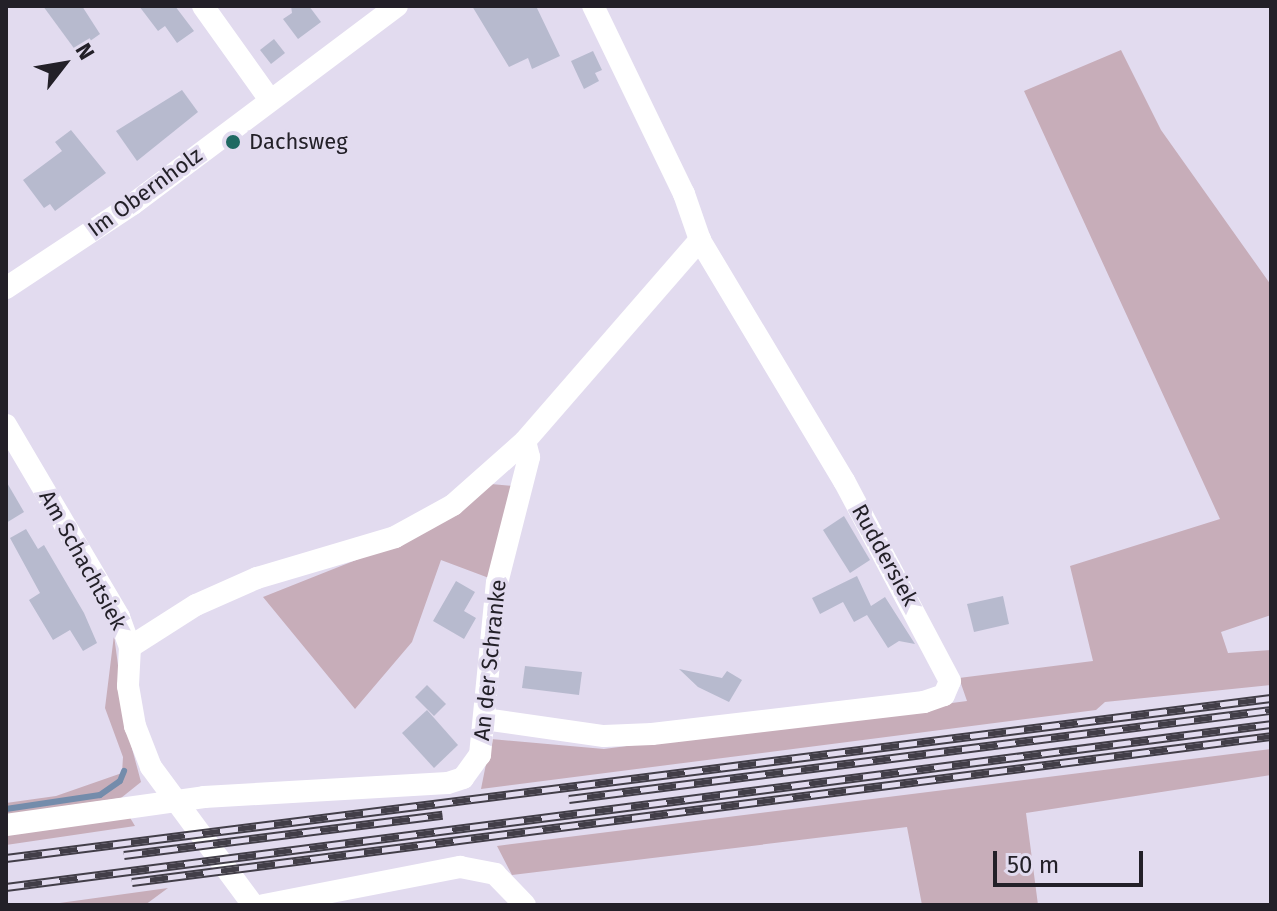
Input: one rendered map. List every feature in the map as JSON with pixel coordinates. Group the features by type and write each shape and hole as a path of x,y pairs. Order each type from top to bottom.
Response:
{"street":[{"path":"203,6 270,100"},
{"name":"Im Obernholz","path":"6,288 133,204 397,6"},
{"name":"Ruddersiek","path":"484,719 604,736 652,734 924,702 949,689 947,667 920,618 727,278 700,240 684,194 593,6"},
{"path":"130,647 196,605 257,578 423,524 462,497 525,441 700,240"},
{"name":"Am Schachtsiek","path":"6,425 119,617 130,647 128,686 135,726 151,767 253,905"},
{"name":"An der Schranke","path":"174,801 448,783 473,771 484,719 497,583 529,457 525,441"},
{"path":"6,825 174,801"},
{"path":"264,905 460,867 495,874 525,905"}],"shaded area":[{"path":"1121,50 1161,130 1271,285 1271,615 1221,632 1228,653 1271,650 1271,685 1105,702 1096,710 481,789 491,739 604,749 967,701 959,678 1093,661 1070,566 1220,519 1024,91"},
{"path":"491,484 514,486 489,578 441,560 412,642 355,709 263,597 419,535"},
{"path":"114,635 126,726 141,782 121,798 6,815 6,803 56,796 122,773 123,757 105,708"},
{"path":"1271,749 1271,775 1026,813 1038,905 922,905 907,827 512,875 497,846"},
{"path":"129,816 135,826 6,845 6,833"},
{"path":"168,888 145,905 45,905"}],"building":[{"path":"43,6 82,6 100,34 76,51"},
{"path":"139,6 175,6 194,31 177,43 165,26 158,31"},
{"path":"291,6 309,6 321,22 298,39 283,19 292,13"},
{"path":"472,6 536,6 560,56 532,69 528,58 509,67"},
{"path":"274,39 285,53 271,64 260,50"},
{"path":"593,51 602,70 595,73 599,81 584,89 571,61"},
{"path":"182,90 198,112 137,161 116,131"},
{"path":"71,130 106,173 55,211 50,204 44,208 23,180 62,151 55,142"},
{"path":"6,481 24,512 6,523"},
{"path":"844,516 870,560 850,573 823,530"},
{"path":"26,529 38,549 44,545 84,613 97,643 83,651 70,630 53,640 29,600 40,593 10,538"},
{"path":"857,576 871,606 885,597 915,644 899,641 888,648 867,615 854,622 843,602 820,614 812,598"},
{"path":"456,581 475,592 464,611 476,618 464,639 433,621"},
{"path":"1003,596 1009,624 974,632 967,604"},
{"path":"525,666 582,672 579,695 522,688"},
{"path":"679,669 722,678 727,671 742,680 729,702 698,687"},
{"path":"427,685 446,704 434,716 415,697"},
{"path":"427,710 458,745 434,768 402,733"}],"waterway":[{"path":"6,809 100,795 120,781 124,771"}],"railway":[{"path":"6,858 1271,698"},
{"path":"569,799 1271,710"},
{"path":"6,887 1271,724"},
{"path":"132,882 1271,736"},
{"path":"124,855 442,815"}],"place":[{"name":"Dachsweg","path":"233,142"}]}
